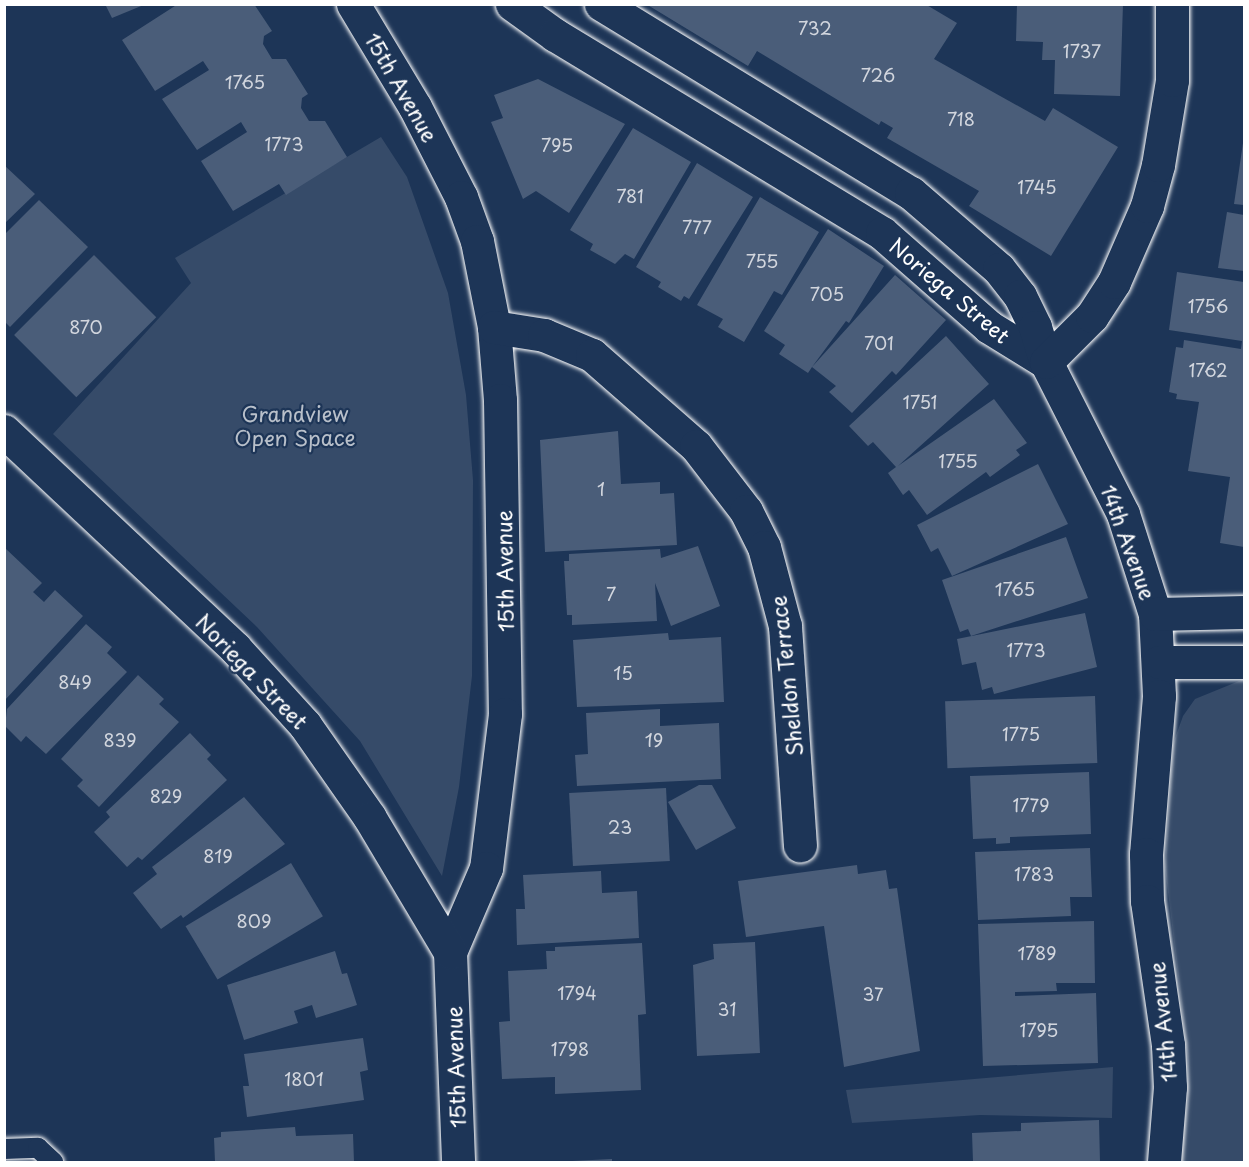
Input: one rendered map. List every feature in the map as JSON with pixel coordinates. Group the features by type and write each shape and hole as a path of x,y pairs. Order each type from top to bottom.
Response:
{"street":[{"name":"15th Avenue","path":"353,4 415,107 461,197 477,241 494,327 500,400 505,714 486,868 450,952 458,1162"},
{"name":"Noriega Street","path":"512,4 555,35 858,217 937,278 989,327 1046,362"},
{"name":"Noriega Street","path":"601,4 877,169 942,216 999,269 1020,296 1046,362"},
{"path":"1046,362 1092,316 1114,282 1147,206 1158,165 1172,81 1172,4"},
{"name":"Sheldon Terrace","path":"494,327 544,335 592,355 696,446 746,511 764,548 785,626 800,845"},
{"name":"14th Avenue","path":"1046,362 1123,514 1155,614 1159,662 1146,854 1148,901 1168,1046 1170,1087 1164,1162"},
{"name":"Noriega Street","path":"4,431 234,648 292,710 370,818 450,952"},
{"path":"1155,614 1245,612"},
{"path":"1159,662 1245,662"}],"lane":[{"path":"4,1149 38,1148 53,1162"}],"green space":[{"name":"Grandview Open Space","path":"381,137 407,177 448,293 466,395 473,480 472,676 459,787 442,876 360,741 257,627 53,434 191,283 175,258"},
{"path":"1244,679 1244,1162 1178,1162 1188,1101 1188,1059 1165,867 1173,744 1183,716 1195,699"},
{"path":"1113,1067 1112,1118 980,1115 852,1123 846,1090"}],"building":[{"path":"105,4 146,4 112,18"},
{"path":"178,4 254,4 272,31 264,36 263,44 272,59 286,59 308,94 302,98 301,108 309,121 325,121 347,157 286,195 279,184 233,211 201,161 247,132 241,122 197,150 162,99 209,70 203,61 155,91 122,40"},
{"path":"646,4 925,4 957,23 934,59 1045,121 1053,108 1118,147 1051,256 969,206 979,191 887,138 893,128 881,121 879,125 757,51 748,66"},
{"path":"1017,4 1123,4 1120,96 1054,94 1055,60 1042,60 1043,42 1016,41"},
{"path":"538,79 625,124 569,213 536,191 523,199 491,122 503,118 494,95"},
{"path":"633,128 691,162 634,259 625,254 615,264 590,250 593,244 570,230"},
{"path":"1244,143 1244,205 1234,204"},
{"path":"697,163 753,197 689,299 684,296 681,301 658,287 661,282 636,267"},
{"path":"4,165 35,194 4,224"},
{"path":"760,197 819,232 782,295 774,291 744,342 718,327 723,319 697,305"},
{"path":"39,200 88,247 10,327 4,321 4,235"},
{"path":"1227,212 1244,215 1244,271 1218,268"},
{"path":"828,229 884,266 849,323 846,321 808,373 779,354 785,345 764,331"},
{"path":"94,255 156,317 76,397 14,335"},
{"path":"1177,272 1244,282 1244,547 1220,543 1230,477 1188,471 1199,402 1176,399 1177,394 1169,392 1176,347 1183,348 1184,340 1241,349 1242,341 1169,330"},
{"path":"895,275 946,320 896,375 892,371 852,413 829,392 836,386 812,367"},
{"path":"946,336 989,384 898,466 994,399 1027,443 1016,450 1020,455 990,477 986,472 927,515 909,490 903,495 888,473 896,467 873,442 868,446 849,426"},
{"path":"618,431 621,484 660,482 660,494 674,493 677,545 545,552 540,440"},
{"path":"1038,464 1068,524 952,576 938,548 931,552 917,525"},
{"path":"1066,537 1088,598 971,636 968,629 960,632 942,580"},
{"path":"698,546 720,606 671,626 655,583 657,621 572,625 572,615 567,615 564,561 569,561 569,554 660,549 661,558"},
{"path":"5,548 42,583 33,592 44,602 55,590 83,616 5,700"},
{"path":"1085,613 1097,667 994,694 992,687 982,690 976,662 962,665 957,639"},
{"path":"86,624 112,647 107,653 127,672 46,754 26,736 21,742 5,726 7,709"},
{"path":"668,633 669,640 721,637 724,702 577,707 573,640"},
{"path":"138,675 164,699 159,704 179,722 99,807 77,786 83,780 61,759"},
{"path":"1095,696 1097,763 947,768 945,701"},
{"path":"660,709 660,726 719,723 721,779 577,786 575,755 588,754 586,713"},
{"path":"190,733 211,755 207,759 227,780 142,860 138,857 127,867 94,832 110,817 106,812"},
{"path":"1089,772 1091,834 1010,837 1010,843 996,844 996,838 973,839 970,776"},
{"path":"699,785 712,785 736,828 696,850 668,802"},
{"path":"666,788 670,861 573,866 569,793"},
{"path":"244,797 285,844 183,918 181,915 161,929 133,893 157,874 152,867"},
{"path":"1090,848 1092,897 1070,897 1071,916 978,920 975,852"},
{"path":"291,863 323,916 218,979 186,926"},
{"path":"857,865 858,874 886,870 889,889 897,888 920,1051 844,1067 824,926 746,937 738,881"},
{"path":"601,871 602,893 637,891 639,938 517,945 516,909 525,909 523,875"},
{"path":"1094,921 1095,983 1056,983 1057,991 1015,992 1015,996 1096,993 1098,1063 983,1066 978,924"},
{"path":"755,942 760,1053 697,1056 693,965 714,959 713,944"},
{"path":"642,943 646,1014 638,1015 641,1090 555,1094 555,1077 502,1079 499,1022 510,1021 508,971 547,969 546,951 555,951 555,947"},
{"path":"335,951 342,974 347,973 357,1005 316,1018 312,1005 294,1011 298,1023 244,1040 227,985"},
{"path":"363,1038 368,1070 360,1072 364,1100 247,1117 243,1086 249,1086 244,1054"},
{"path":"1099,1120 1100,1162 973,1162 972,1133 1021,1131 1021,1123"},
{"path":"295,1127 296,1136 353,1134 354,1162 215,1162 214,1138 221,1137 221,1132"},
{"path":"612,1159 612,1162 572,1162 572,1161"}]}
